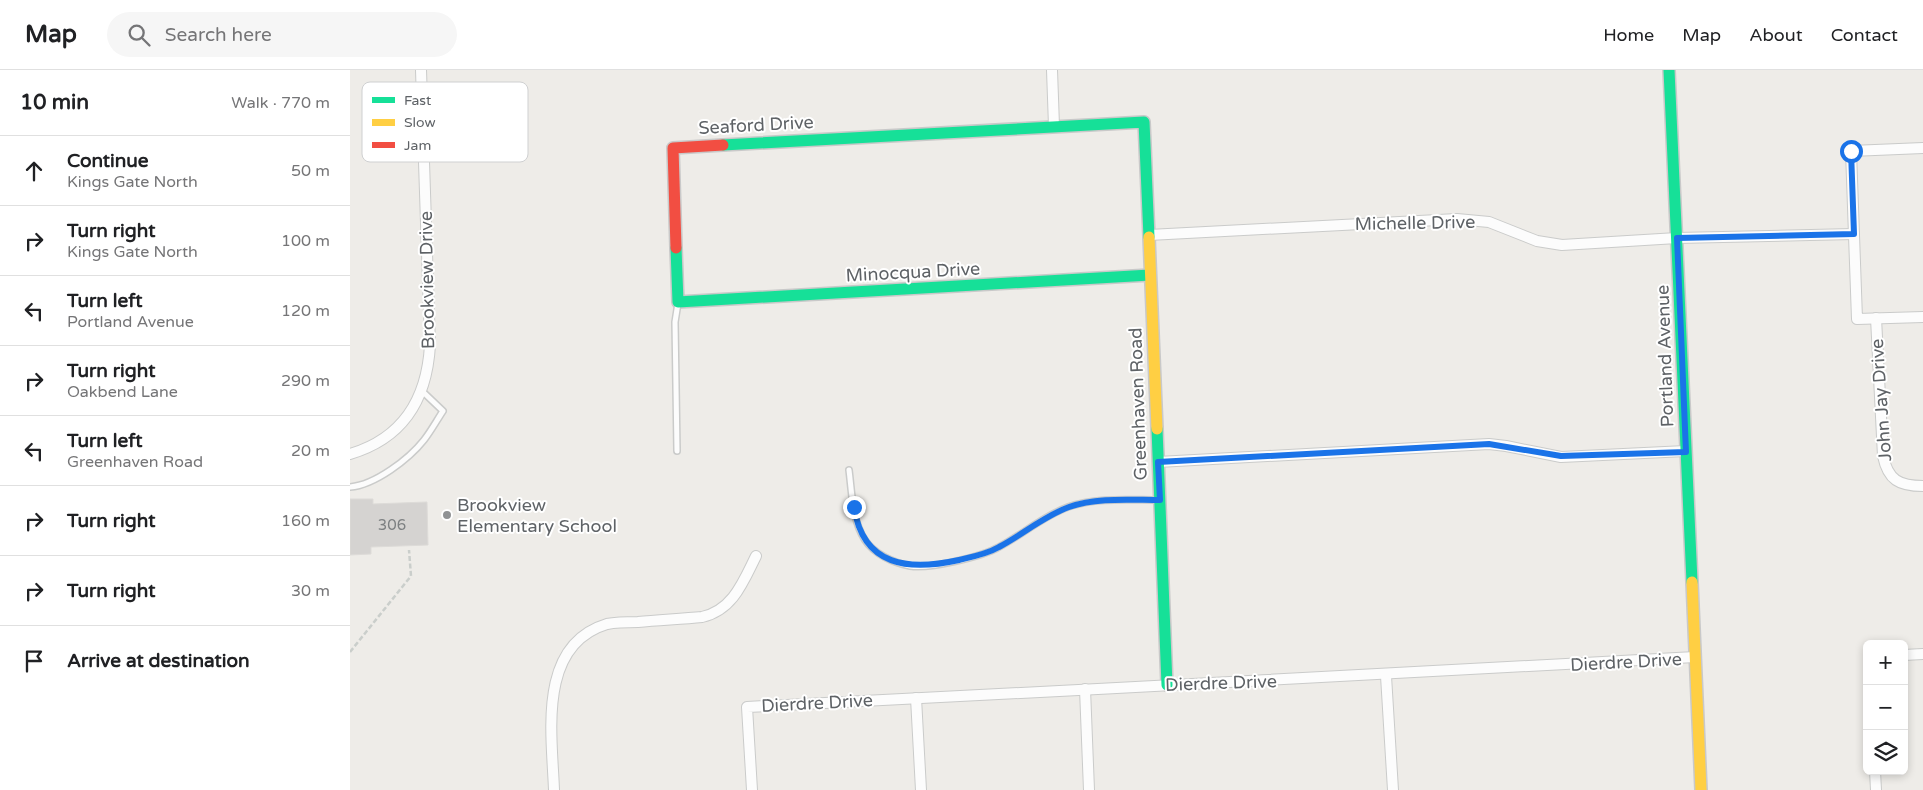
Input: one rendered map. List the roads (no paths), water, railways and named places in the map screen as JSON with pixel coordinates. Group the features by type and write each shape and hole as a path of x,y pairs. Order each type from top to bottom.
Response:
{"street":[{"path":"1052,70 1054,126"},
{"name":"Portland Avenue","path":"1669,70 1701,790"},
{"name":"Seaford Drive","path":"678,302 673,148 1144,122"},
{"name":"Greenhaven Road","path":"1144,122 1167,685"},
{"path":"1923,148 1851,151 1857,319 1923,317"},
{"name":"Brookview Drive","path":"350,454 374,444 399,425 411,412 422,391 429,362 430,344 424,162"},
{"name":"Michelle Drive","path":"1149,235 1457,219 1489,222 1537,241 1562,245 1677,238 1854,234"},
{"name":"Minocqua Drive","path":"678,302 1150,275"},
{"name":"John Jay Drive","path":"1876,318 1883,456 1886,470 1894,480 1904,484 1923,486"},
{"path":"1158,462 1489,444 1561,456 1686,452"},
{"path":"554,790 551,706 558,672 568,652 579,639 589,632 609,624 702,618 714,615 722,610 735,595 756,556"},
{"path":"1908,655 1923,654"},
{"name":"Dierdre Drive","path":"752,790 747,707 1084,689 1386,676 1695,657"},
{"path":"1386,676 1393,790"},
{"path":"1084,689 1089,790"},
{"path":"916,698 920,790"},
{"path":"1875,775 1876,790"}],"lane":[{"name":"Seaford Drive","path":"677,451 676,322 678,302"},
{"path":"350,487 372,480 398,465 424,441 443,411 422,391"},
{"path":"849,470 857,523 865,541 887,559 911,566 941,564 998,548 1050,516 1069,507 1097,501 1160,500"}],"place":[{"name":"Brookview Elementary School","path":"447,515"}]}
